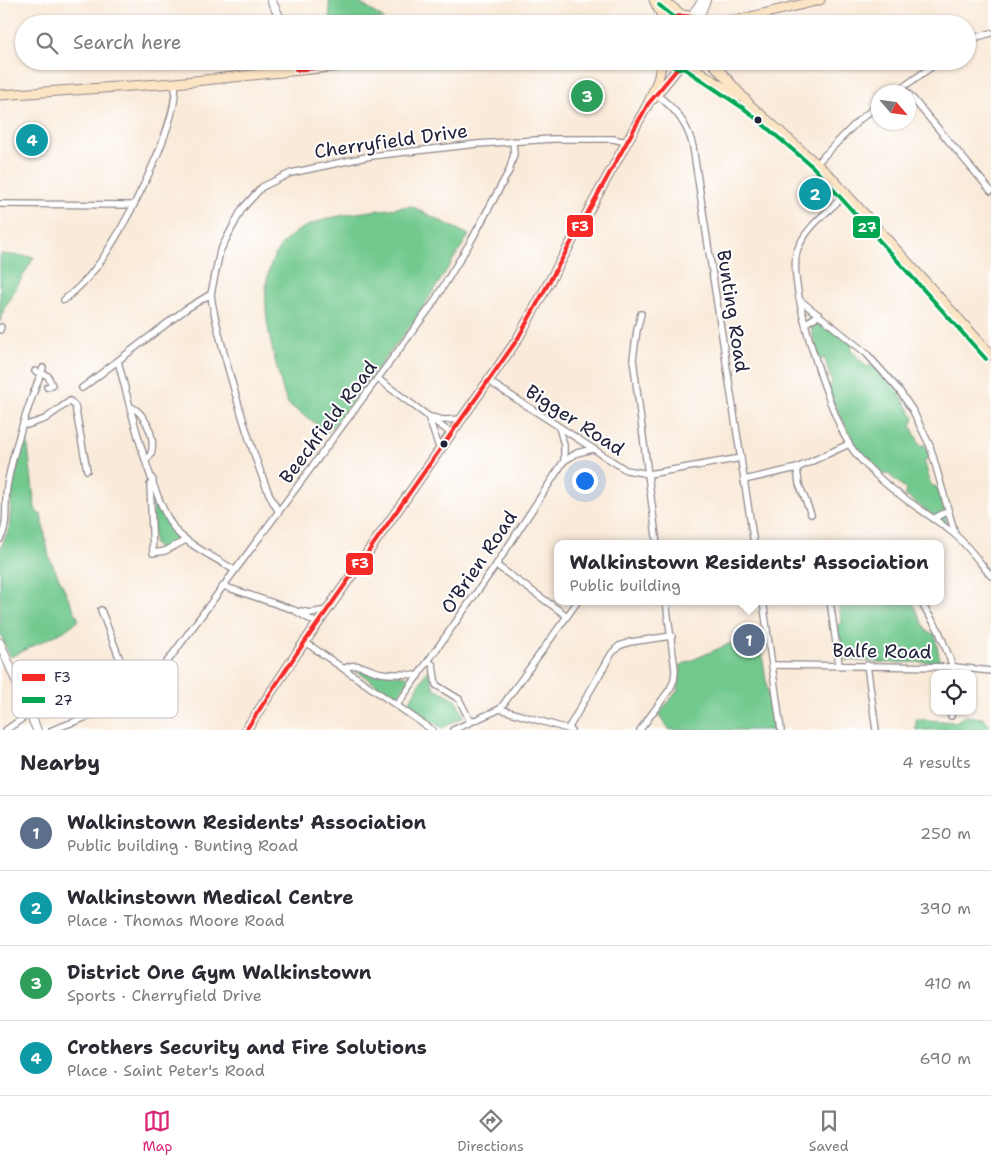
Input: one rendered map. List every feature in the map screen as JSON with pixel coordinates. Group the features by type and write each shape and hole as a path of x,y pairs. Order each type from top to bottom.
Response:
{"main road":[{"path":"654,0 661,15"},
{"path":"663,0 688,15"},
{"path":"762,15 815,1"},
{"path":"0,96 175,83 267,70"},
{"path":"246,730 328,609 490,382 517,340 648,104 660,70"},
{"path":"648,104 676,70"},
{"path":"700,70 750,105 817,163 991,355"},
{"path":"719,70 750,105"}],"street":[{"path":"271,0 279,15"},
{"path":"697,15 704,0"},
{"path":"976,38 991,33"},
{"path":"914,85 930,70"},
{"path":"64,300 101,262 153,166 176,98 175,83"},
{"name":"Bunting Road","path":"657,95 678,114 688,130 693,146 753,540"},
{"path":"916,102 991,191"},
{"path":"817,163 858,121 871,111"},
{"name":"Cherryfield Drive","path":"211,294 220,252 230,229 253,196 274,180 330,163 371,156 513,141 613,139 627,142"},
{"name":"Beechfield Road","path":"168,660 432,305 471,240 508,171 514,154 513,141"},
{"path":"846,194 812,226 797,251 795,263 806,323 827,398 849,444 876,475 932,519 955,534 991,576"},
{"path":"0,204 132,205"},
{"path":"82,388 186,309 211,294 219,334 244,422 269,496 279,511"},
{"path":"801,301 866,353 899,390 913,411 930,446 955,534"},
{"path":"641,314 633,359 656,540"},
{"path":"806,323 819,315"},
{"path":"118,361 146,460 170,521 178,534 234,570"},
{"path":"0,539 5,520 7,487 23,423 40,371 48,376 52,384 47,387"},
{"path":"378,379 452,434"},
{"name":"Bigger Road","path":"490,382 626,470 648,474"},
{"path":"23,423 27,425 45,419 70,401 75,406 87,470"},
{"path":"131,407 141,414 147,425 153,449 151,456 146,460"},
{"path":"428,416 443,420 462,419"},
{"path":"428,416 440,451"},
{"path":"559,427 564,445 564,461"},
{"path":"744,480 797,468 849,444"},
{"path":"564,461 577,453 593,449"},
{"path":"648,474 741,458"},
{"name":"O'Brien Road","path":"397,706 496,566 564,461"},
{"path":"797,468 799,484 811,514"},
{"path":"153,480 150,485 154,553 165,551 186,540"},
{"path":"932,519 948,511"},
{"path":"496,566 567,616"},
{"path":"223,586 294,610 310,612 328,609"},
{"path":"453,730 500,709 575,605"},
{"path":"640,730 670,689 674,680 672,636 667,605"},
{"path":"764,605 781,730"},
{"path":"831,605 839,664"},
{"path":"923,605 938,629 955,670"},
{"path":"101,610 120,660"},
{"path":"294,610 318,624"},
{"path":"500,709 570,730 612,653 619,646 672,636"},
{"path":"305,642 432,730"},
{"path":"0,643 12,671"},
{"path":"429,662 433,665 436,685 459,699 470,721"},
{"name":"Balfe Road","path":"772,665 839,664 955,670"},
{"path":"344,669 349,666 358,665 382,673 418,676"},
{"path":"866,665 876,730"},
{"name":"Balfe Road","path":"976,671 991,671"},
{"path":"6,730 23,718"},
{"path":"32,718 37,730"},
{"name":"Beechfield Road","path":"52,730 85,718"}],"green space":[{"path":"329,0 355,0 378,15 330,15"},
{"path":"411,206 469,235 413,323 328,432 288,404 284,394 267,322 268,274 276,254 291,236 314,223 350,214"},
{"path":"0,254 34,257 4,309 0,322"},
{"path":"806,308 853,345 851,350 867,367 872,364 898,391 914,418 911,426 920,445 925,445 930,458 924,460 931,485 937,487 948,526 905,495 906,489 888,474 883,475 855,445 826,387 832,383 825,359 819,359"},
{"path":"26,429 35,508 38,514 41,514 49,557 79,620 64,631 10,657 0,633 0,549 9,529 12,490"},
{"path":"153,493 164,518 179,540 173,545 158,549 154,544"},
{"path":"839,605 914,605 927,632 935,634 940,661 893,663 845,660 837,625 842,623"},
{"path":"738,640 741,648 761,645 773,730 670,730 658,715 678,690 681,665"},
{"path":"351,667 411,677 399,694 391,695"},
{"path":"428,669 434,688 456,699 464,717 442,728 411,708 409,702"},
{"path":"965,716 983,718 989,724 988,730 916,730 916,719 955,722"}],"transit line":[{"name":"27","path":"659,5 672,15"},
{"name":"F3","path":"246,730 297,653 517,340 648,104 676,70"},
{"name":"27","path":"686,70 746,110 813,167 986,359"}],"place":[{"name":"District One Gym Walkinstown","path":"587,96"},
{"name":"Crothers Security and Fire Solutions","path":"32,140"},
{"name":"Walkinstown Medical Centre","path":"815,194"},
{"name":"Walkinstown Residents' Association","path":"749,640"}]}
